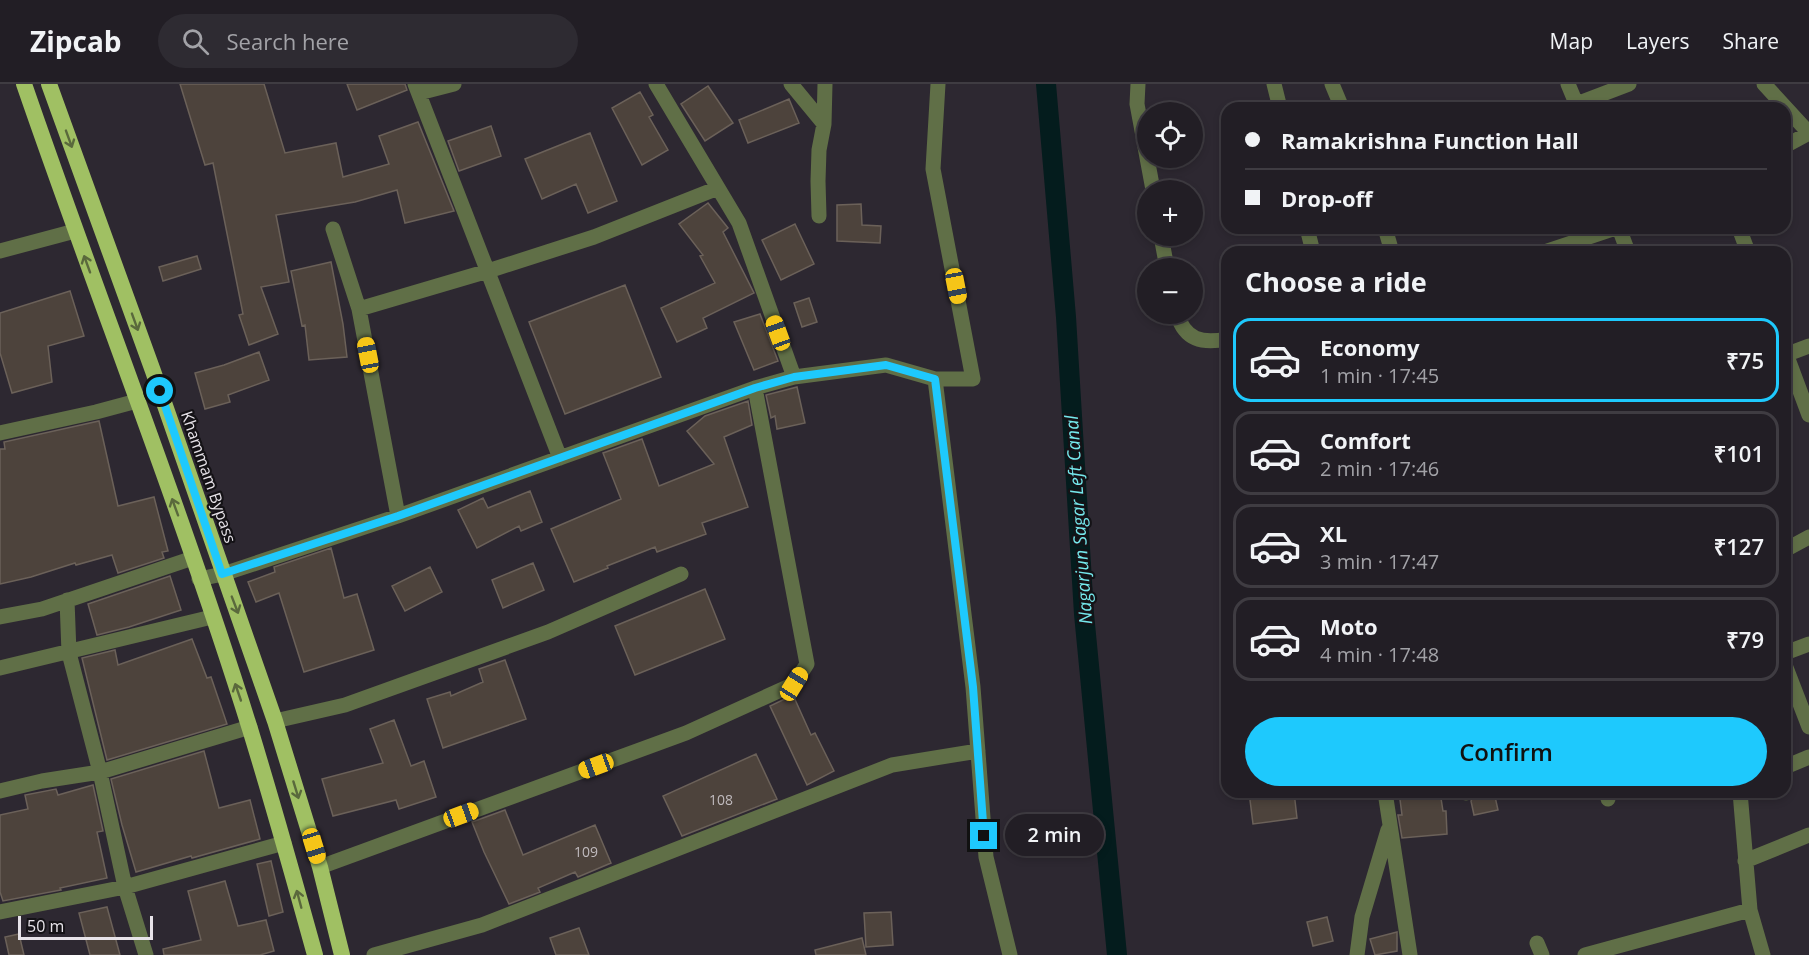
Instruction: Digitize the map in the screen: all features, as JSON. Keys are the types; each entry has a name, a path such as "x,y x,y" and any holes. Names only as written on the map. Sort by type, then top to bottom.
{"highway":[{"path":"24,84 193,558 250,727 315,955"},
{"name":"Khammam Bypass","path":"49,84 186,466 222,574 243,626 320,867 342,955"}],"street":[{"path":"454,84 417,89 560,458"},
{"path":"656,84 739,223 794,377"},
{"path":"791,84 824,124"},
{"path":"819,216 819,150 824,124 825,84"},
{"path":"200,579 222,574 398,516 755,388 794,377 886,365 935,379 973,379 933,169 938,84"},
{"path":"1138,84 1137,104 1151,180"},
{"path":"1274,84 1278,102"},
{"path":"1568,84 1572,102"},
{"path":"1585,102 1629,84"},
{"path":"1764,84 1781,102"},
{"path":"1335,85 1340,102"},
{"path":"1791,113 1809,133 1791,143"},
{"path":"359,309 594,237 718,188"},
{"path":"333,229 359,309 398,516"},
{"path":"0,251 75,231"},
{"path":"1562,246 1600,234"},
{"path":"1180,324 1188,334 1197,339 1221,340"},
{"path":"1791,352 1809,346"},
{"path":"1791,369 1809,415"},
{"path":"935,379 973,687 986,857 1010,955"},
{"path":"320,867 686,733 794,684 807,664 755,388"},
{"path":"0,433 136,401"},
{"path":"1791,547 1809,537"},
{"path":"0,617 42,609 193,558"},
{"path":"275,722 345,705 548,632 681,574"},
{"path":"67,600 69,653 100,772 125,887 146,955"},
{"path":"0,668 212,617"},
{"path":"1791,651 1809,644"},
{"path":"1791,680 1809,727"},
{"path":"0,791 42,781 100,772 250,727"},
{"path":"374,955 482,925 892,765 978,751"},
{"path":"1791,764 1809,757"},
{"path":"1386,798 1410,955"},
{"path":"1740,798 1750,910 1763,955"},
{"path":"1357,955 1362,917 1390,825"},
{"path":"1745,861 1809,835"},
{"path":"0,912 125,887 284,843"},
{"path":"1585,955 1750,910"}],"building":[{"path":"180,84 264,84 285,153 336,143 343,177 389,164 379,136 418,122 454,211 405,223 397,190 355,202 276,215 289,282 261,287 278,334 249,345 239,315 243,314 213,163 205,165"},
{"path":"347,84 405,84 407,90 357,110"},
{"path":"708,86 733,123 705,141 681,104"},
{"path":"640,92 653,115 649,117 668,150 642,165 612,108"},
{"path":"789,99 799,123 748,143 739,120"},
{"path":"491,126 501,156 459,171 448,141"},
{"path":"590,133 617,201 588,213 576,184 542,199 525,159"},
{"path":"708,203 728,228 723,232 754,293 703,318 707,328 677,342 661,308 715,283 700,256 703,255 679,224"},
{"path":"861,204 862,225 881,226 880,243 837,241 837,205"},
{"path":"795,224 814,264 781,280 762,240"},
{"path":"197,256 201,269 163,281 159,267"},
{"path":"331,262 347,357 309,360 305,325 302,326 291,271"},
{"path":"625,285 661,377 565,414 529,322"},
{"path":"70,291 84,336 48,346 52,382 12,393 0,353 0,313"},
{"path":"809,298 817,322 802,327 794,303"},
{"path":"760,314 778,361 754,370 734,322"},
{"path":"259,352 269,380 228,395 230,402 205,409 195,373"},
{"path":"797,387 805,423 777,429 775,416 771,418 766,395"},
{"path":"748,401 752,425 724,437 748,507 702,523 706,534 657,552 655,547 574,582 551,529 621,499 603,453 642,439 659,486 714,464 687,431 705,416"},
{"path":"99,421 118,506 154,497 168,551 162,552 164,558 118,573 112,555 0,584 0,449 5,449 4,442"},
{"path":"530,491 542,522 521,531 519,526 477,548 458,510 483,498 488,508"},
{"path":"331,548 344,598 357,594 374,650 304,672 279,593 256,602 248,582 275,572 274,567"},
{"path":"533,563 544,590 503,608 492,580"},
{"path":"430,567 442,592 405,611 392,586"},
{"path":"170,576 181,610 97,635 88,604"},
{"path":"705,589 725,639 635,675 615,626"},
{"path":"192,639 207,678 211,677 227,724 107,760 82,658 115,650 118,665"},
{"path":"505,660 526,719 443,748 427,699 450,692 451,696 483,682 479,669"},
{"path":"793,695 811,735 815,733 834,771 807,785 770,706"},
{"path":"394,720 411,766 424,761 436,797 399,809 396,800 333,816 322,779 383,763 370,729"},
{"path":"204,751 219,808 250,800 260,839 136,872 111,779"},
{"path":"756,754 777,799 682,836 663,796"},
{"path":"93,785 103,831 97,832 107,878 3,901 0,892 0,815 28,809 25,795 56,789 58,795"},
{"path":"1250,798 1295,798 1297,818 1253,824"},
{"path":"1400,798 1441,798 1443,811 1446,811 1447,834 1402,838 1398,815 1402,815"},
{"path":"1473,798 1495,798 1498,810 1474,815 1471,801"},
{"path":"505,810 523,855 595,825 611,863 578,877 575,872 538,888 540,892 509,904 472,822"},
{"path":"271,861 283,912 269,916 257,864"},
{"path":"225,881 238,926 266,920 274,951 260,955 164,955 163,949 201,940 188,891"},
{"path":"107,907 120,955 90,955 79,913"},
{"path":"891,912 893,945 866,947 864,913"},
{"path":"1327,917 1333,941 1313,946 1307,922"},
{"path":"579,928 589,955 556,955 550,938"},
{"path":"1397,932 1397,951 1375,955 1370,939"},
{"path":"19,934 24,955 9,955 5,937"},
{"path":"862,938 866,955 816,955 815,950"}],"waterway":[{"name":"Nagarjun Sagar Left Canal","path":"1046,84 1066,317 1084,614 1117,955"}],"route":[{"path":"160,391 222,574 398,516 755,388 794,377 886,365 935,379 973,687 984,836"}]}
